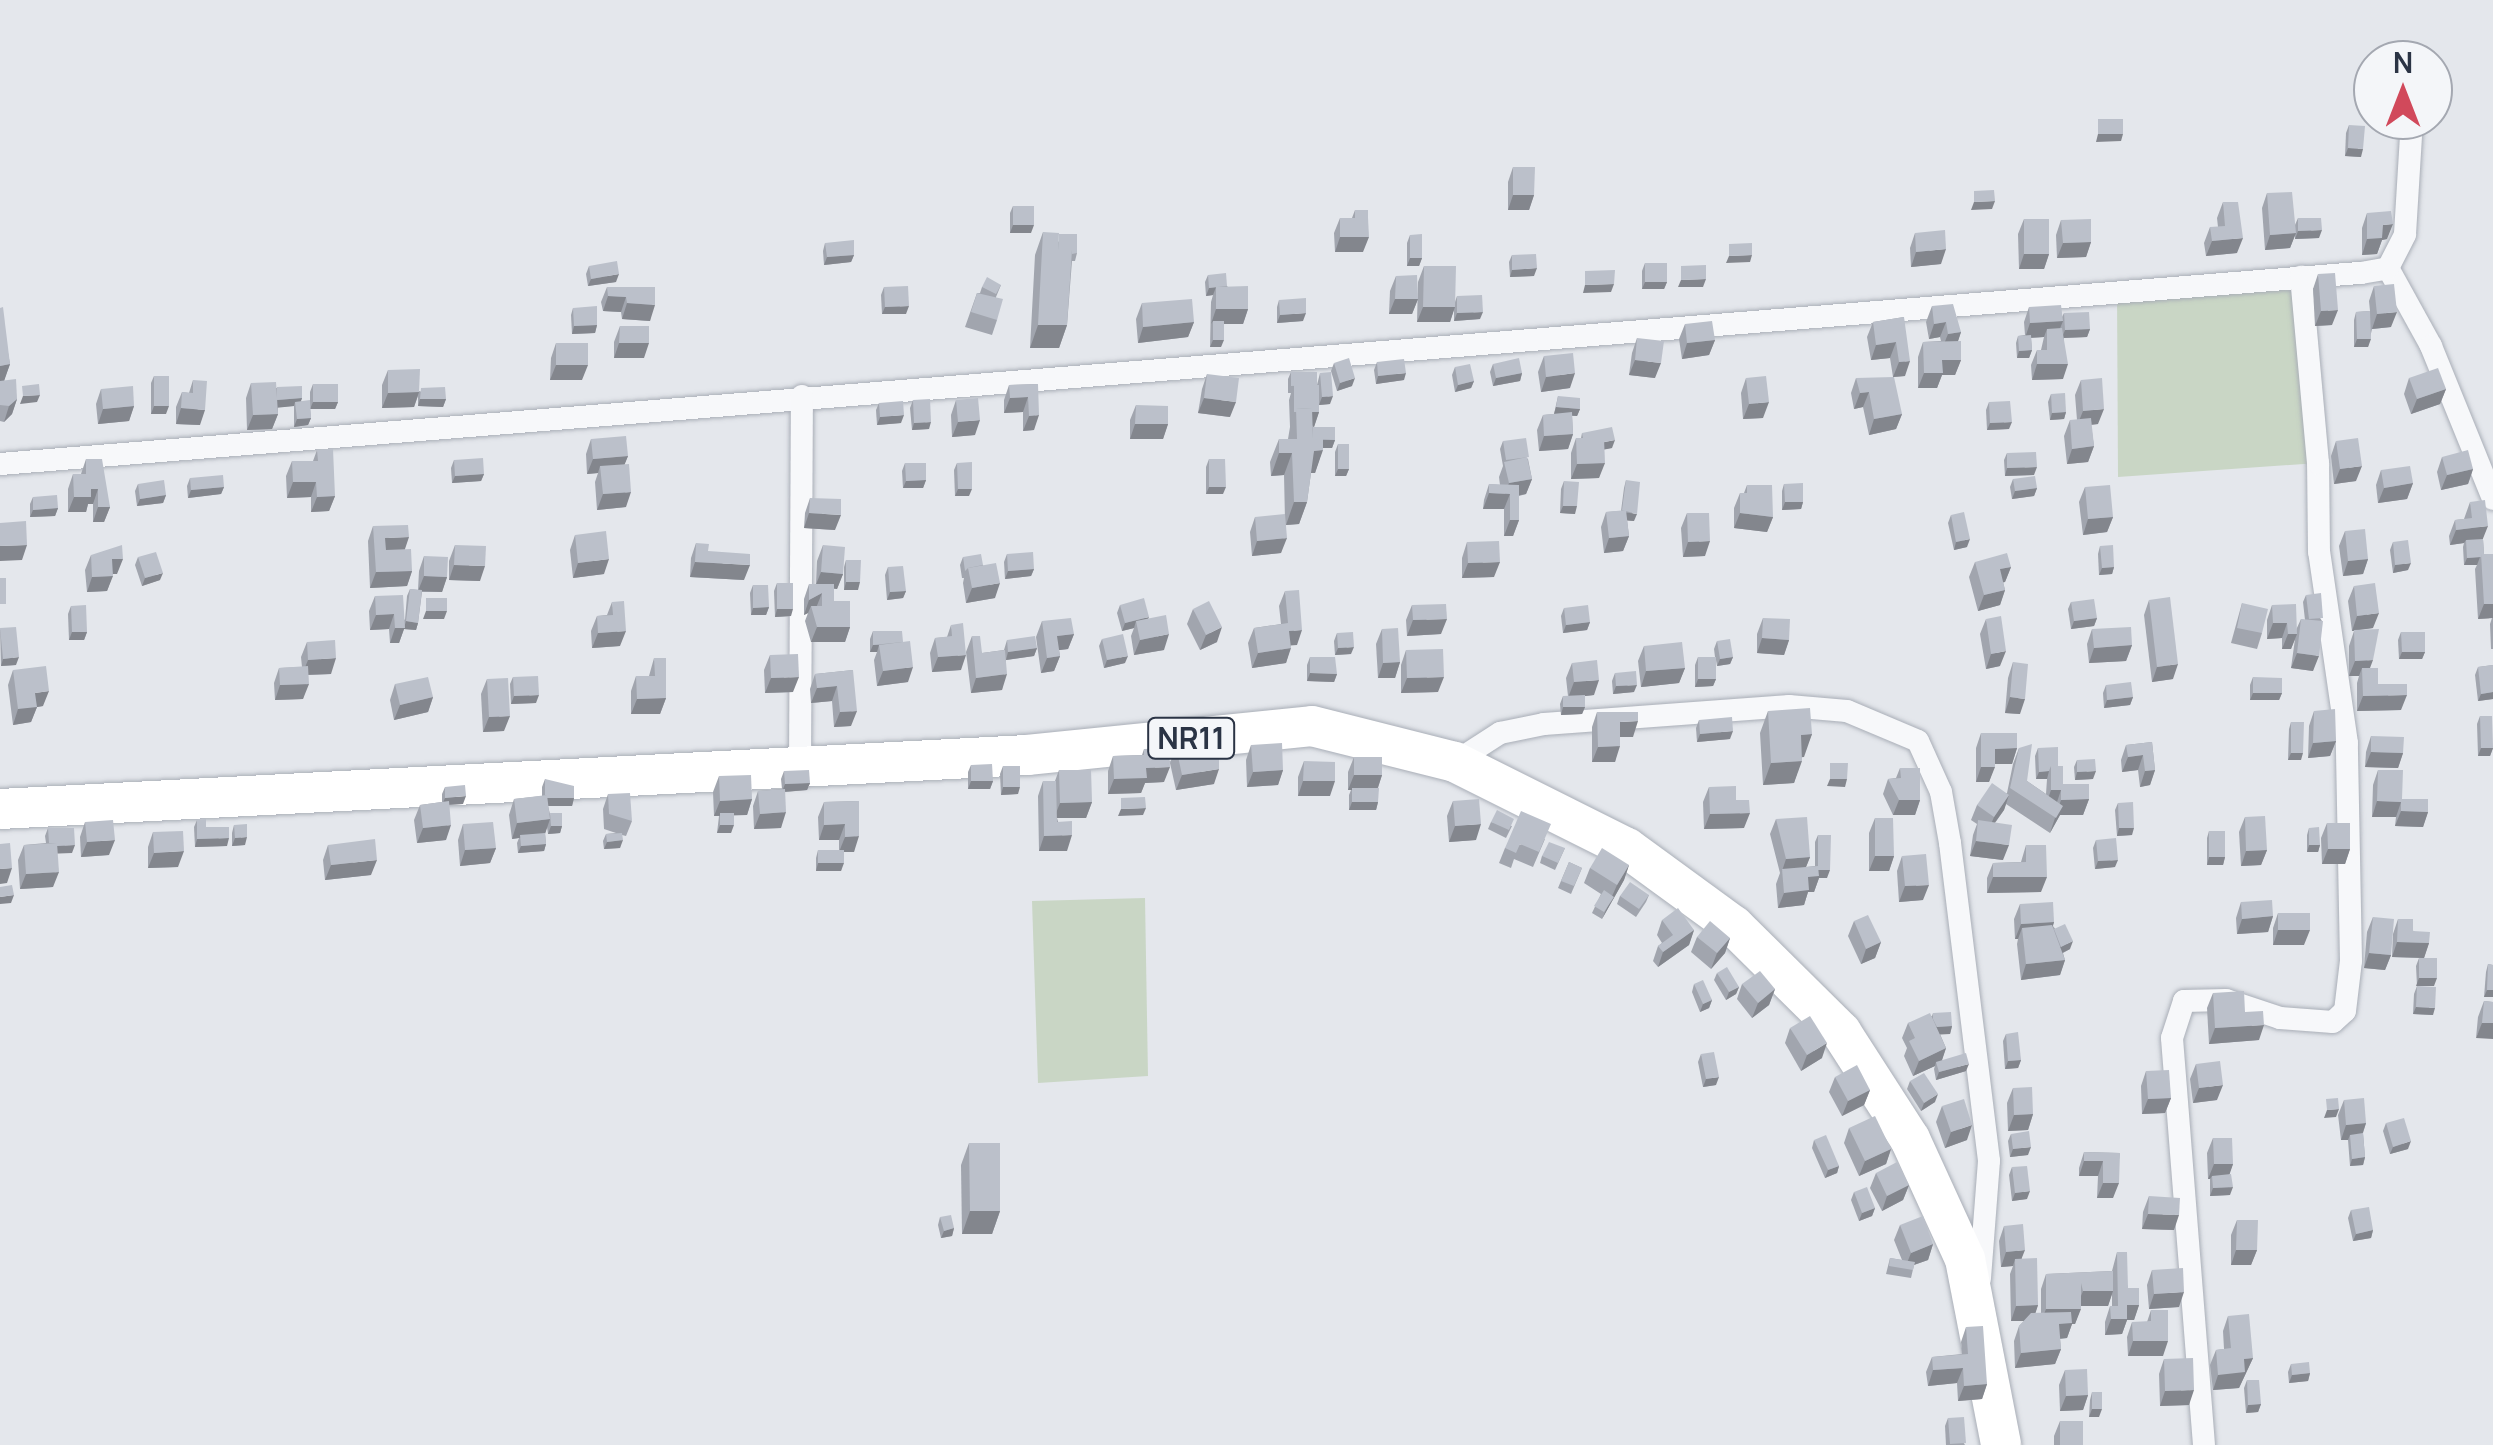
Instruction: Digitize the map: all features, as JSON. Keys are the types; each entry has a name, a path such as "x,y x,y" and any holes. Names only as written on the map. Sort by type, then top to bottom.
{"highway":[{"name":"NR11","path":"0,809 1027,755 1312,726 1455,762 1627,848 1734,926 1842,1032 1910,1139 1965,1258 2001,1445"}],"street":[{"path":"2388,268 2405,234 2411,140"},
{"path":"0,464 2388,268"},
{"path":"2388,268 2431,346 2493,499"},
{"path":"2204,1445 2172,1038 2184,1001 2226,1000 2280,1018 2333,1022 2345,1012 2351,961 2347,743 2318,552 2318,463 2301,278"},
{"path":"800,765 802,396"},
{"path":"1455,762 1500,734 1544,724 1790,706 1847,711 1918,741 1941,792 1950,843 1989,1161 1976,1316"}],"green space":[{"path":"2301,277 2318,463 2118,477 2117,292"},
{"path":"1145,898 1148,1076 1038,1083 1032,901"}],"building":[{"path":"2098,119 2123,119 2123,134 2098,134"},
{"path":"2349,125 2353,125 2353,140 2364,140 2363,149 2348,148"},
{"path":"1513,167 1535,167 1534,195 1513,195"},
{"path":"1994,190 1995,201 1974,202 1974,191"},
{"path":"2292,192 2296,233 2270,235 2267,193"},
{"path":"2223,202 2238,202 2243,238 2212,241 2210,227 2225,226"},
{"path":"1013,206 1034,206 1034,225 1013,225"},
{"path":"1355,210 1368,210 1368,218 1355,218"},
{"path":"2391,211 2393,224 2383,225 2382,238 2367,239 2367,213"},
{"path":"1340,218 1368,218 1369,237 1340,237"},
{"path":"2298,218 2321,218 2322,230 2298,231"},
{"path":"2024,219 2049,219 2049,254 2024,254"},
{"path":"2091,219 2091,242 2063,243 2061,220"},
{"path":"1945,230 1946,249 1916,252 1915,233"},
{"path":"1043,232 1059,233 1058,250 1072,250 1067,325 1038,325"},
{"path":"1059,234 1077,234 1077,253 1058,250"},
{"path":"1422,234 1422,258 1410,258 1410,235"},
{"path":"854,240 854,255 827,257 825,243"},
{"path":"1752,243 1752,255 1729,256 1729,244"},
{"path":"1536,254 1537,268 1512,270 1512,255"},
{"path":"617,261 619,274 591,279 589,266"},
{"path":"1645,263 1667,263 1667,282 1645,282"},
{"path":"1706,265 1706,279 1681,280 1681,266"},
{"path":"1424,266 1456,266 1455,307 1423,307"},
{"path":"1615,270 1614,284 1585,285 1585,271"},
{"path":"1226,273 1227,286 1209,288 1208,275"},
{"path":"2335,273 2338,310 2321,311 2318,274"},
{"path":"1417,275 1418,299 1395,299 1396,276"},
{"path":"987,277 1001,285 996,294 982,287"},
{"path":"2394,284 2397,312 2377,314 2374,286"},
{"path":"908,286 909,306 885,307 884,287"},
{"path":"1248,286 1248,309 1216,309 1216,287"},
{"path":"607,287 655,287 655,305 627,303 626,297 608,296"},
{"path":"977,293 1003,299 997,320 971,312"},
{"path":"1482,295 1483,312 1457,313 1457,296"},
{"path":"1306,298 1306,313 1280,315 1279,300"},
{"path":"1192,299 1194,322 1143,327 1142,303"},
{"path":"1953,304 1961,332 1948,334 1946,322 1934,324 1932,306"},
{"path":"2061,305 2063,321 2030,323 2029,307"},
{"path":"597,306 597,325 574,326 573,308"},
{"path":"3,307 10,364 0,366 0,308"},
{"path":"2370,311 2371,339 2357,339 2356,312"},
{"path":"2089,312 2090,329 2065,330 2064,313"},
{"path":"1904,317 1910,361 1899,362 1896,342 1876,345 1873,322"},
{"path":"1213,321 1224,321 1224,340 1213,340"},
{"path":"1712,321 1715,340 1687,343 1685,324"},
{"path":"620,326 649,326 649,343 619,343"},
{"path":"2062,328 2068,364 2037,364 2037,350 2047,350 2047,329"},
{"path":"2031,335 2032,350 2019,351 2018,336"},
{"path":"1637,338 1664,341 1661,363 1635,360"},
{"path":"1961,341 1961,360 1942,360 1943,373 1924,373 1923,342"},
{"path":"556,343 588,343 588,365 556,365"},
{"path":"1573,353 1575,373 1546,377 1544,356"},
{"path":"1349,358 1355,378 1340,383 1334,363"},
{"path":"1519,358 1522,373 1496,378 1493,364"},
{"path":"1404,359 1406,373 1378,376 1377,362"},
{"path":"1470,364 1474,381 1458,385 1455,367"},
{"path":"2438,368 2446,389 2417,399 2409,378"},
{"path":"420,369 419,392 388,393 388,370"},
{"path":"1291,372 1317,372 1317,385 1291,386"},
{"path":"1331,372 1333,396 1322,397 1320,373"},
{"path":"1207,374 1239,378 1236,402 1204,398"},
{"path":"154,376 169,376 169,406 154,406"},
{"path":"1766,376 1769,402 1749,404 1746,378"},
{"path":"1894,377 1902,414 1874,419 1869,392 1860,393 1856,378"},
{"path":"2102,378 2104,409 2083,411 2081,380"},
{"path":"16,379 17,399 9,406 0,405 0,381"},
{"path":"193,380 207,381 205,410 181,408 182,392 193,393"},
{"path":"276,382 278,414 253,415 251,383"},
{"path":"39,384 40,395 23,396 22,386"},
{"path":"313,384 338,384 338,402 313,402"},
{"path":"1038,384 1039,415 1029,416 1028,397 1010,398 1009,385"},
{"path":"1294,385 1319,385 1319,412 1312,412 1312,408 1294,412"},
{"path":"133,386 134,406 103,409 101,389"},
{"path":"302,386 302,398 277,400 277,387"},
{"path":"445,387 446,399 420,399 421,388"},
{"path":"2065,393 2066,412 2052,413 2051,394"},
{"path":"1558,396 1580,398 1580,409 1556,407"},
{"path":"978,398 980,420 958,422 956,400"},
{"path":"930,399 931,422 914,423 913,400"},
{"path":"310,400 311,418 297,419 295,402"},
{"path":"903,401 904,415 880,417 879,403"},
{"path":"2010,401 2012,422 1990,423 1989,402"},
{"path":"1136,405 1168,406 1168,424 1135,424"},
{"path":"1312,408 1313,439 1323,438 1323,450 1314,451 1307,502 1294,502 1292,453 1279,453 1279,439 1297,439 1296,409"},
{"path":"1572,412 1573,434 1544,436 1543,415"},
{"path":"2091,418 2094,446 2072,449 2070,420"},
{"path":"1313,427 1335,427 1335,440 1313,439"},
{"path":"1612,427 1615,440 1583,438 1582,433"},
{"path":"626,436 628,456 593,459 591,439"},
{"path":"1526,438 1529,457 1506,460 1503,441"},
{"path":"1576,438 1604,438 1605,463 1577,464"},
{"path":"2358,438 2362,466 2340,469 2336,441"},
{"path":"1338,444 1349,444 1349,469 1338,469"},
{"path":"333,449 335,496 317,497 316,482 293,482 292,461 318,461 317,450"},
{"path":"2468,450 2473,469 2447,475 2442,457"},
{"path":"2036,452 2037,467 2007,468 2007,453"},
{"path":"1527,457 1532,479 1509,483 1504,462"},
{"path":"483,458 484,474 455,476 454,460"},
{"path":"86,459 102,459 110,507 98,507 98,489 91,489 91,497 74,497 73,474 86,474"},
{"path":"1209,459 1225,459 1226,487 1209,487"},
{"path":"972,462 972,489 958,489 957,463"},
{"path":"905,463 926,463 926,480 906,481"},
{"path":"629,464 631,492 603,494 600,466"},
{"path":"2410,466 2413,483 2384,488 2381,470"},
{"path":"223,475 224,487 191,490 190,478"},
{"path":"2035,476 2037,488 2015,491 2013,479"},
{"path":"164,480 166,495 140,499 138,484"},
{"path":"1626,480 1640,482 1637,514 1622,510"},
{"path":"1564,481 1579,482 1577,506 1563,506"},
{"path":"1803,483 1803,502 1785,502 1784,484"},
{"path":"1489,484 1519,485 1519,520 1510,520 1510,494 1489,493"},
{"path":"1747,485 1772,485 1773,517 1740,513 1740,493 1747,493"},
{"path":"2110,485 2113,517 2088,519 2085,487"},
{"path":"57,495 58,508 33,510 33,497"},
{"path":"810,498 841,499 841,515 809,513"},
{"path":"2485,500 2488,526 2456,530 2455,520 2472,518 2470,502"},
{"path":"1626,510 1629,536 1609,538 1606,512"},
{"path":"1964,512 1970,539 1956,542 1951,515"},
{"path":"1687,513 1709,513 1710,541 1688,542"},
{"path":"1285,514 1287,538 1257,541 1255,517"},
{"path":"26,521 27,545 0,546 0,523"},
{"path":"408,525 409,537 385,538 386,550 411,549 412,571 376,572 373,526"},
{"path":"2365,529 2368,559 2348,561 2345,531"},
{"path":"606,531 609,559 578,563 575,535"},
{"path":"2483,539 2484,554 2467,558 2466,540"},
{"path":"2408,540 2411,563 2395,565 2393,542"},
{"path":"1499,541 1500,562 1468,563 1467,542"},
{"path":"696,543 709,544 708,551 750,554 750,565 695,562"},
{"path":"122,545 123,559 112,559 113,576 92,577 91,555"},
{"path":"455,545 486,546 485,566 454,565"},
{"path":"823,545 845,547 843,574 821,572"},
{"path":"2113,545 2114,567 2102,568 2100,546"},
{"path":"156,552 163,573 145,578 138,557"},
{"path":"1033,552 1034,569 1008,571 1007,554"},
{"path":"2007,553 2011,567 2000,569 2005,590 1984,595 1975,562"},
{"path":"981,554 983,565 965,571 963,557"},
{"path":"2481,554 2493,554 2493,604 2484,604"},
{"path":"424,556 448,557 447,577 424,576"},
{"path":"846,560 861,560 860,582 846,582"},
{"path":"996,563 1000,583 972,588 968,568"},
{"path":"903,566 906,591 890,592 888,567"},
{"path":"0,578 6,578 6,604 0,604"},
{"path":"777,583 793,583 793,609 777,609"},
{"path":"2375,583 2379,613 2357,616 2354,586"},
{"path":"809,584 834,584 834,601 850,601 850,627 817,627 811,606 822,606 822,593 809,600"},
{"path":"753,585 768,585 769,607 753,608"},
{"path":"410,589 422,590 418,623 406,621"},
{"path":"1299,590 1302,630 1289,631 1291,648 1258,653 1254,628 1288,623 1285,591"},
{"path":"2321,593 2323,618 2309,619 2306,595"},
{"path":"403,595 405,628 395,628 394,614 376,615 375,596"},
{"path":"2170,597 2178,664 2157,667 2149,600"},
{"path":"426,598 447,598 447,611 426,611"},
{"path":"1144,598 1149,617 1125,623 1120,605"},
{"path":"2094,599 2097,618 2074,621 2071,602"},
{"path":"624,601 626,631 598,633 597,616 613,615 612,602"},
{"path":"1209,601 1222,627 1206,635 1193,609"},
{"path":"2242,603 2268,609 2262,633 2237,628"},
{"path":"1446,604 1447,619 1413,620 1412,605"},
{"path":"2296,604 2297,634 2288,634 2287,623 2273,623 2272,605"},
{"path":"86,605 87,632 72,632 71,606"},
{"path":"1588,605 1590,622 1566,625 1564,608"},
{"path":"1166,615 1169,634 1140,640 1136,621"},
{"path":"2001,616 2006,651 1991,654 1986,619"},
{"path":"1071,618 1074,634 1057,636 1060,656 1047,658 1042,621"},
{"path":"1763,618 1790,619 1789,640 1762,638"},
{"path":"2301,619 2323,621 2319,656 2297,653"},
{"path":"963,623 966,655 938,657 935,638 952,636 951,625"},
{"path":"16,627 19,657 3,659 0,628"},
{"path":"2131,627 2132,645 2094,648 2092,629"},
{"path":"1398,628 1400,662 1383,663 1382,629"},
{"path":"2379,629 2373,660 2355,661 2354,630"},
{"path":"873,631 902,631 903,642 873,645"},
{"path":"1353,632 1354,647 1338,648 1337,633"},
{"path":"2401,632 2425,632 2425,652 2402,652"},
{"path":"1123,634 1128,656 1107,660 1102,639"},
{"path":"972,636 980,636 982,653 1005,650 1007,674 976,678"},
{"path":"1035,636 1037,648 1008,652 1007,640"},
{"path":"1730,639 1733,657 1720,659 1717,641"},
{"path":"335,640 336,658 308,660 307,642"},
{"path":"910,641 913,667 883,671 879,645"},
{"path":"1682,642 1685,668 1646,671 1644,646"},
{"path":"1443,649 1444,677 1407,678 1406,650"},
{"path":"798,654 799,677 771,678 770,655"},
{"path":"1310,657 1335,657 1337,674 1310,673"},
{"path":"1698,657 1716,657 1716,679 1698,679"},
{"path":"654,658 666,658 666,698 637,699 636,676 655,676"},
{"path":"1597,660 1599,680 1574,682 1572,663"},
{"path":"2013,662 2028,664 2025,699 2010,697"},
{"path":"2493,665 2493,692 2481,694 2478,667"},
{"path":"46,666 49,691 35,693 37,707 18,709 13,670"},
{"path":"308,666 309,684 280,685 279,668"},
{"path":"2362,668 2378,668 2378,684 2407,684 2407,695 2363,696"},
{"path":"853,670 857,711 840,712 837,686 817,688 815,674"},
{"path":"1636,671 1637,685 1616,686 1615,673"},
{"path":"538,676 539,695 514,696 513,677"},
{"path":"428,677 433,697 400,705 395,684"},
{"path":"2253,677 2282,678 2282,693 2253,693"},
{"path":"508,678 510,716 489,717 487,679"},
{"path":"2131,682 2133,697 2107,700 2106,685"},
{"path":"1585,695 1585,707 1563,707 1563,696"},
{"path":"1810,708 1812,734 1801,735 1802,761 1771,763 1768,711"},
{"path":"2335,709 2336,741 2313,743 2314,711"},
{"path":"1597,712 1638,712 1638,721 1620,722 1620,746 1598,747"},
{"path":"2480,716 2492,716 2493,748 2481,748"},
{"path":"1732,717 1733,731 1700,734 1699,720"},
{"path":"2291,722 2304,722 2303,753 2291,753"},
{"path":"1981,733 2017,733 2017,748 1995,749 1995,767 1981,767"},
{"path":"2371,736 2404,737 2403,753 2371,752"},
{"path":"2152,742 2155,770 2145,771 2143,755 2128,757 2126,745"},
{"path":"1282,743 1283,770 1253,772 1251,745"},
{"path":"2032,744 2027,781 2063,806 2056,818 2010,788 2019,748"},
{"path":"1176,747 1219,747 1219,769 1182,775"},
{"path":"2058,747 2058,766 2039,772 2038,748"},
{"path":"1169,748 1170,767 1146,768 1147,778 1114,779 1113,756 1144,755 1144,749"},
{"path":"1354,757 1382,757 1382,775 1354,775"},
{"path":"2095,759 2096,771 2077,772 2077,760"},
{"path":"1304,761 1335,762 1335,781 1303,781"},
{"path":"1830,763 1848,763 1847,779 1830,779"},
{"path":"992,764 993,781 971,781 971,765"},
{"path":"1003,766 1020,766 1020,787 1003,787"},
{"path":"2051,766 2063,766 2063,784 2089,784 2089,799 2061,800 2061,790 2051,790"},
{"path":"1900,768 1920,768 1920,800 1899,800 1888,779 1901,778"},
{"path":"809,770 810,783 785,784 784,771"},
{"path":"1059,770 1091,770 1092,802 1060,803"},
{"path":"2378,770 2403,770 2402,799 2428,799 2428,812 2401,811 2401,802 2377,801"},
{"path":"751,775 752,799 720,801 719,776"},
{"path":"545,779 574,786 574,798 547,798"},
{"path":"1043,781 1056,781 1057,822 1072,821 1072,835 1044,836"},
{"path":"1992,783 2009,795 1994,817 1977,805"},
{"path":"465,785 466,796 445,798 445,787"},
{"path":"1736,786 1736,800 1749,800 1750,813 1710,814 1709,787"},
{"path":"1352,788 1379,788 1378,802 1352,802"},
{"path":"785,789 786,812 760,814 758,791"},
{"path":"630,793 632,821 609,814 608,794"},
{"path":"547,795 550,819 517,823 514,799"},
{"path":"1145,797 1146,808 1121,809 1121,798"},
{"path":"1479,799 1481,824 1455,826 1453,801"},
{"path":"449,801 451,825 423,828 420,805"},
{"path":"859,801 859,836 845,837 845,824 824,825 824,802"},
{"path":"2133,802 2134,828 2119,828 2118,803"},
{"path":"1497,810 1514,819 1509,830 1491,822"},
{"path":"1521,811 1551,824 1539,852 1520,844 1516,853 1505,848"},
{"path":"550,813 562,813 562,826 551,826"},
{"path":"720,813 734,813 734,825 720,825"},
{"path":"2265,816 2267,850 2246,851 2245,817"},
{"path":"1807,817 1810,857 1786,859 1776,819"},
{"path":"1875,818 1893,818 1894,856 1875,856"},
{"path":"206,819 206,827 229,827 229,838 197,839 197,820"},
{"path":"113,820 115,840 87,842 85,822"},
{"path":"1978,820 2012,825 2009,845 1976,841"},
{"path":"493,822 496,848 465,850 463,824"},
{"path":"2327,823 2350,823 2350,849 2328,849"},
{"path":"247,824 247,837 235,838 234,825"},
{"path":"2319,827 2320,845 2309,845 2309,828"},
{"path":"48,828 74,828 75,845 49,843"},
{"path":"183,831 184,851 154,853 153,832"},
{"path":"2209,831 2225,831 2225,857 2209,857"},
{"path":"545,833 546,844 521,846 520,835"},
{"path":"622,833 623,840 607,842 606,834"},
{"path":"1818,835 1831,835 1830,870 1818,870"},
{"path":"2116,838 2118,860 2098,861 2096,840"},
{"path":"375,839 377,860 331,865 328,845"},
{"path":"1549,842 1565,848 1558,863 1542,856"},
{"path":"10,843 12,868 0,869 0,844"},
{"path":"57,843 59,872 26,874 24,845"},
{"path":"2026,845 2046,845 2047,877 1993,877 1993,863 2026,862"},
{"path":"1602,848 1629,865 1617,885 1590,868"},
{"path":"818,850 844,850 844,863 818,863"},
{"path":"1926,854 1929,885 1905,886 1902,856"},
{"path":"1569,862 1582,868 1574,886 1561,881"},
{"path":"1818,866 1819,876 1808,877 1809,890 1784,893 1782,869"},
{"path":"1630,882 1649,895 1639,909 1620,896"},
{"path":"12,885 14,895 0,897 0,887"},
{"path":"1604,890 1614,897 1604,912 1594,906"},
{"path":"2272,900 2273,916 2242,919 2241,902"},
{"path":"2053,902 2054,922 2021,924 2020,904"},
{"path":"1678,908 1694,930 1663,952 1658,946 1673,935 1662,920"},
{"path":"2278,913 2310,913 2310,930 2278,930"},
{"path":"1868,915 1881,942 1866,949 1854,921"},
{"path":"2373,917 2394,919 2391,955 2369,953"},
{"path":"2398,919 2413,919 2413,931 2430,932 2429,943 2397,942"},
{"path":"1710,921 1730,938 1717,953 1697,937"},
{"path":"2065,924 2073,941 2061,947 2054,929"},
{"path":"2052,925 2065,960 2026,964 2022,928"},
{"path":"2419,958 2437,958 2437,978 2419,978"},
{"path":"2488,964 2493,965 2493,990 2487,990"},
{"path":"1727,967 1739,987 1729,992 1717,973"},
{"path":"1760,971 1775,989 1758,1003 1742,984"},
{"path":"1703,980 1712,1000 1703,1004 1694,984"},
{"path":"2417,986 2436,987 2435,1008 2416,1007"},
{"path":"2244,991 2245,1012 2263,1011 2264,1025 2215,1028 2213,993"},
{"path":"2484,1001 2493,1002 2493,1023 2482,1023"},
{"path":"1951,1012 1952,1026 1937,1027 1933,1013"},
{"path":"1930,1013 1946,1048 1919,1061 1909,1041 1915,1038 1908,1023"},
{"path":"1810,1016 1827,1043 1807,1055 1790,1028"},
{"path":"2018,1032 2021,1060 2008,1061 2006,1034"},
{"path":"1714,1052 1719,1077 1706,1079 1701,1054"},
{"path":"1966,1053 1969,1064 1939,1072 1936,1062"},
{"path":"2220,1061 2223,1085 2199,1088 2196,1064"},
{"path":"1857,1065 1870,1090 1848,1101 1835,1077"},
{"path":"2169,1070 2171,1098 2148,1099 2146,1071"},
{"path":"1924,1073 1938,1094 1924,1103 1910,1081"},
{"path":"2032,1087 2033,1114 2014,1115 2013,1088"},
{"path":"2338,1098 2339,1109 2327,1110 2326,1099"},
{"path":"2364,1098 2366,1123 2346,1125 2344,1100"},
{"path":"1964,1099 1972,1125 1951,1132 1942,1106"},
{"path":"1875,1116 1891,1149 1865,1161 1849,1128"},
{"path":"2404,1118 2411,1141 2393,1147 2386,1123"},
{"path":"2029,1131 2031,1147 2013,1149 2011,1134"},
{"path":"2363,1133 2365,1157 2352,1159 2350,1135"},
{"path":"1826,1135 1839,1166 1828,1170 1814,1140"},
{"path":"2213,1138 2232,1138 2233,1164 2214,1164"},
{"path":"969,1143 1000,1143 1000,1211 970,1211"},
{"path":"2084,1152 2120,1153 2119,1183 2103,1183 2103,1161 2084,1161"},
{"path":"1897,1162 1909,1185 1887,1196 1876,1173"},
{"path":"2027,1166 2030,1191 2015,1193 2012,1167"},
{"path":"2231,1174 2233,1187 2213,1188 2212,1176"},
{"path":"1867,1187 1875,1208 1862,1213 1854,1192"},
{"path":"2149,1196 2180,1198 2179,1215 2148,1214"},
{"path":"2369,1207 2373,1230 2356,1234 2351,1210"},
{"path":"951,1215 954,1228 944,1231 940,1217"},
{"path":"1923,1216 1933,1244 1911,1253 1900,1225"},
{"path":"2237,1220 2258,1220 2257,1250 2236,1250"},
{"path":"2023,1224 2025,1250 2006,1252 2004,1226"},
{"path":"2117,1252 2127,1252 2128,1288 2139,1288 2139,1305 2127,1305 2127,1319 2111,1319 2110,1306 2118,1306"},
{"path":"1890,1258 1915,1262 1913,1270 1889,1266"},
{"path":"2037,1258 2038,1305 2016,1306 2015,1259"},
{"path":"2183,1268 2184,1292 2154,1294 2152,1270"},
{"path":"2113,1271 2113,1291 2083,1291 2081,1283 2081,1309 2046,1309 2046,1274"},
{"path":"2151,1310 2168,1310 2168,1341 2133,1341 2132,1322 2151,1321"},
{"path":"2071,1312 2072,1323 2059,1324 2061,1349 2021,1353 2019,1326 2031,1313"},
{"path":"2249,1314 2253,1358 2244,1359 2245,1372 2218,1375 2216,1350 2231,1348 2228,1316"},
{"path":"1983,1326 1987,1384 1964,1386 1963,1368 1933,1370 1932,1357 1968,1354 1966,1327"},
{"path":"2193,1358 2194,1390 2165,1391 2164,1359"},
{"path":"2309,1362 2310,1373 2292,1375 2291,1364"},
{"path":"2087,1369 2088,1395 2066,1396 2065,1370"},
{"path":"2247,1380 2259,1380 2261,1404 2248,1405"},
{"path":"2092,1392 2102,1392 2102,1409 2092,1409"},
{"path":"1964,1417 1966,1443 1950,1444 1948,1418"},
{"path":"2060,1421 2083,1421 2083,1445 2060,1445"}]}
